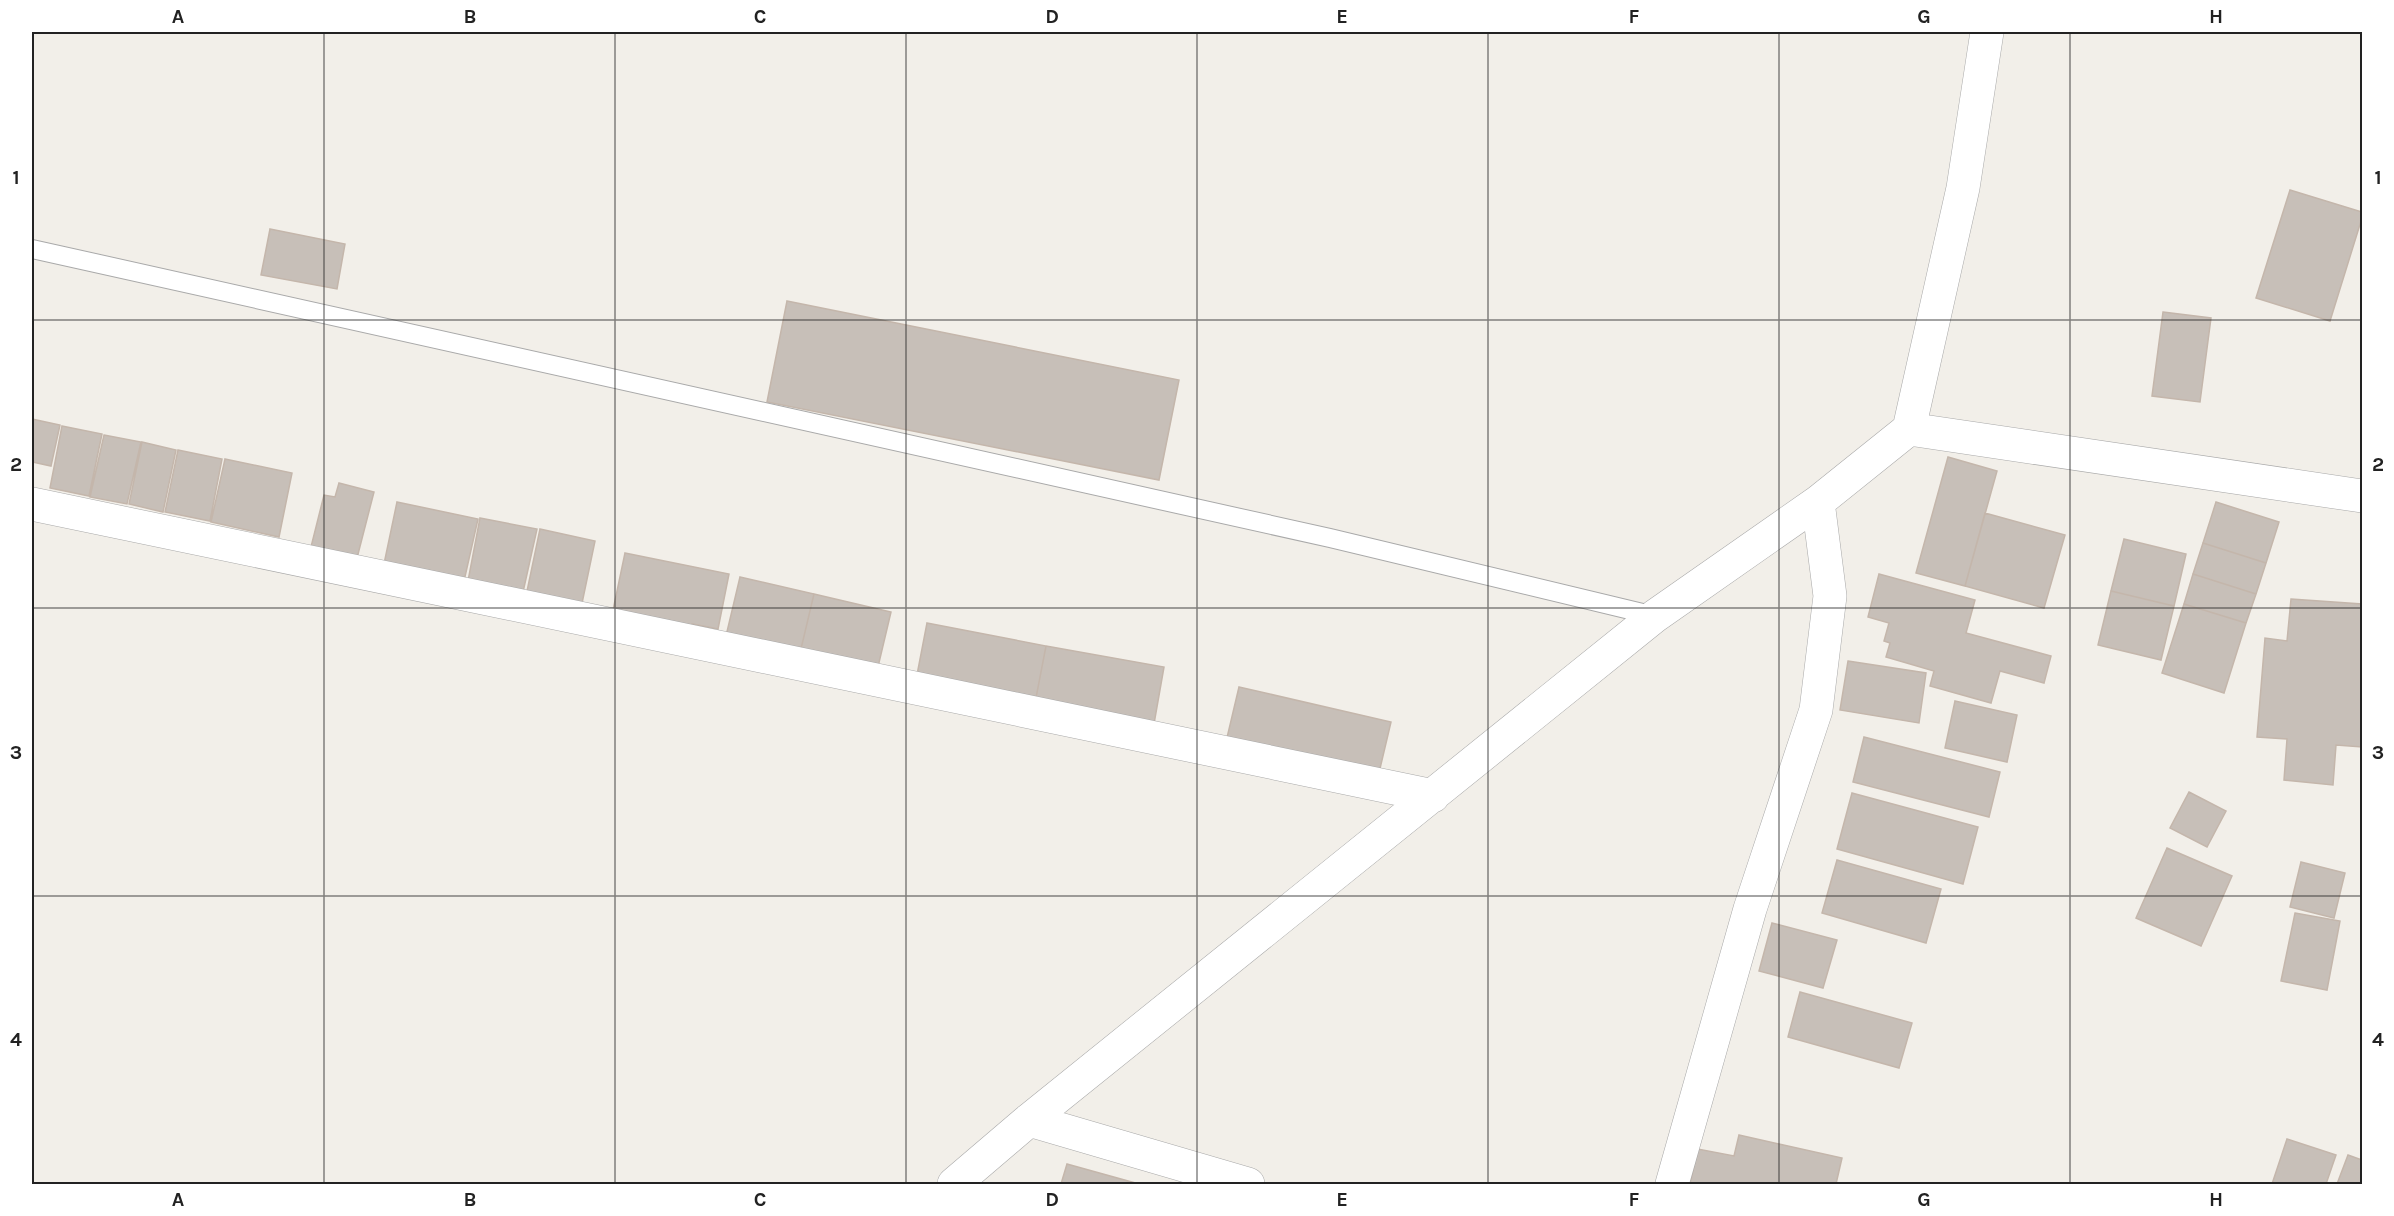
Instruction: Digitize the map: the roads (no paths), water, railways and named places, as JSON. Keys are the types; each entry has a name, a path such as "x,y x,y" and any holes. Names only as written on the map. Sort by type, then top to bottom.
{"street":[{"path":"954,1185 1029,1120 1656,616 1818,502 1909,429 1963,188 1987,32"},
{"path":"1909,429 2362,496"},
{"path":"1672,1185 1750,909 1816,710 1830,596 1818,502"},
{"path":"32,504 1433,796"},
{"path":"1029,1120 1248,1185"}],"lane":[{"path":"32,249 1330,538 1656,616"}]}
